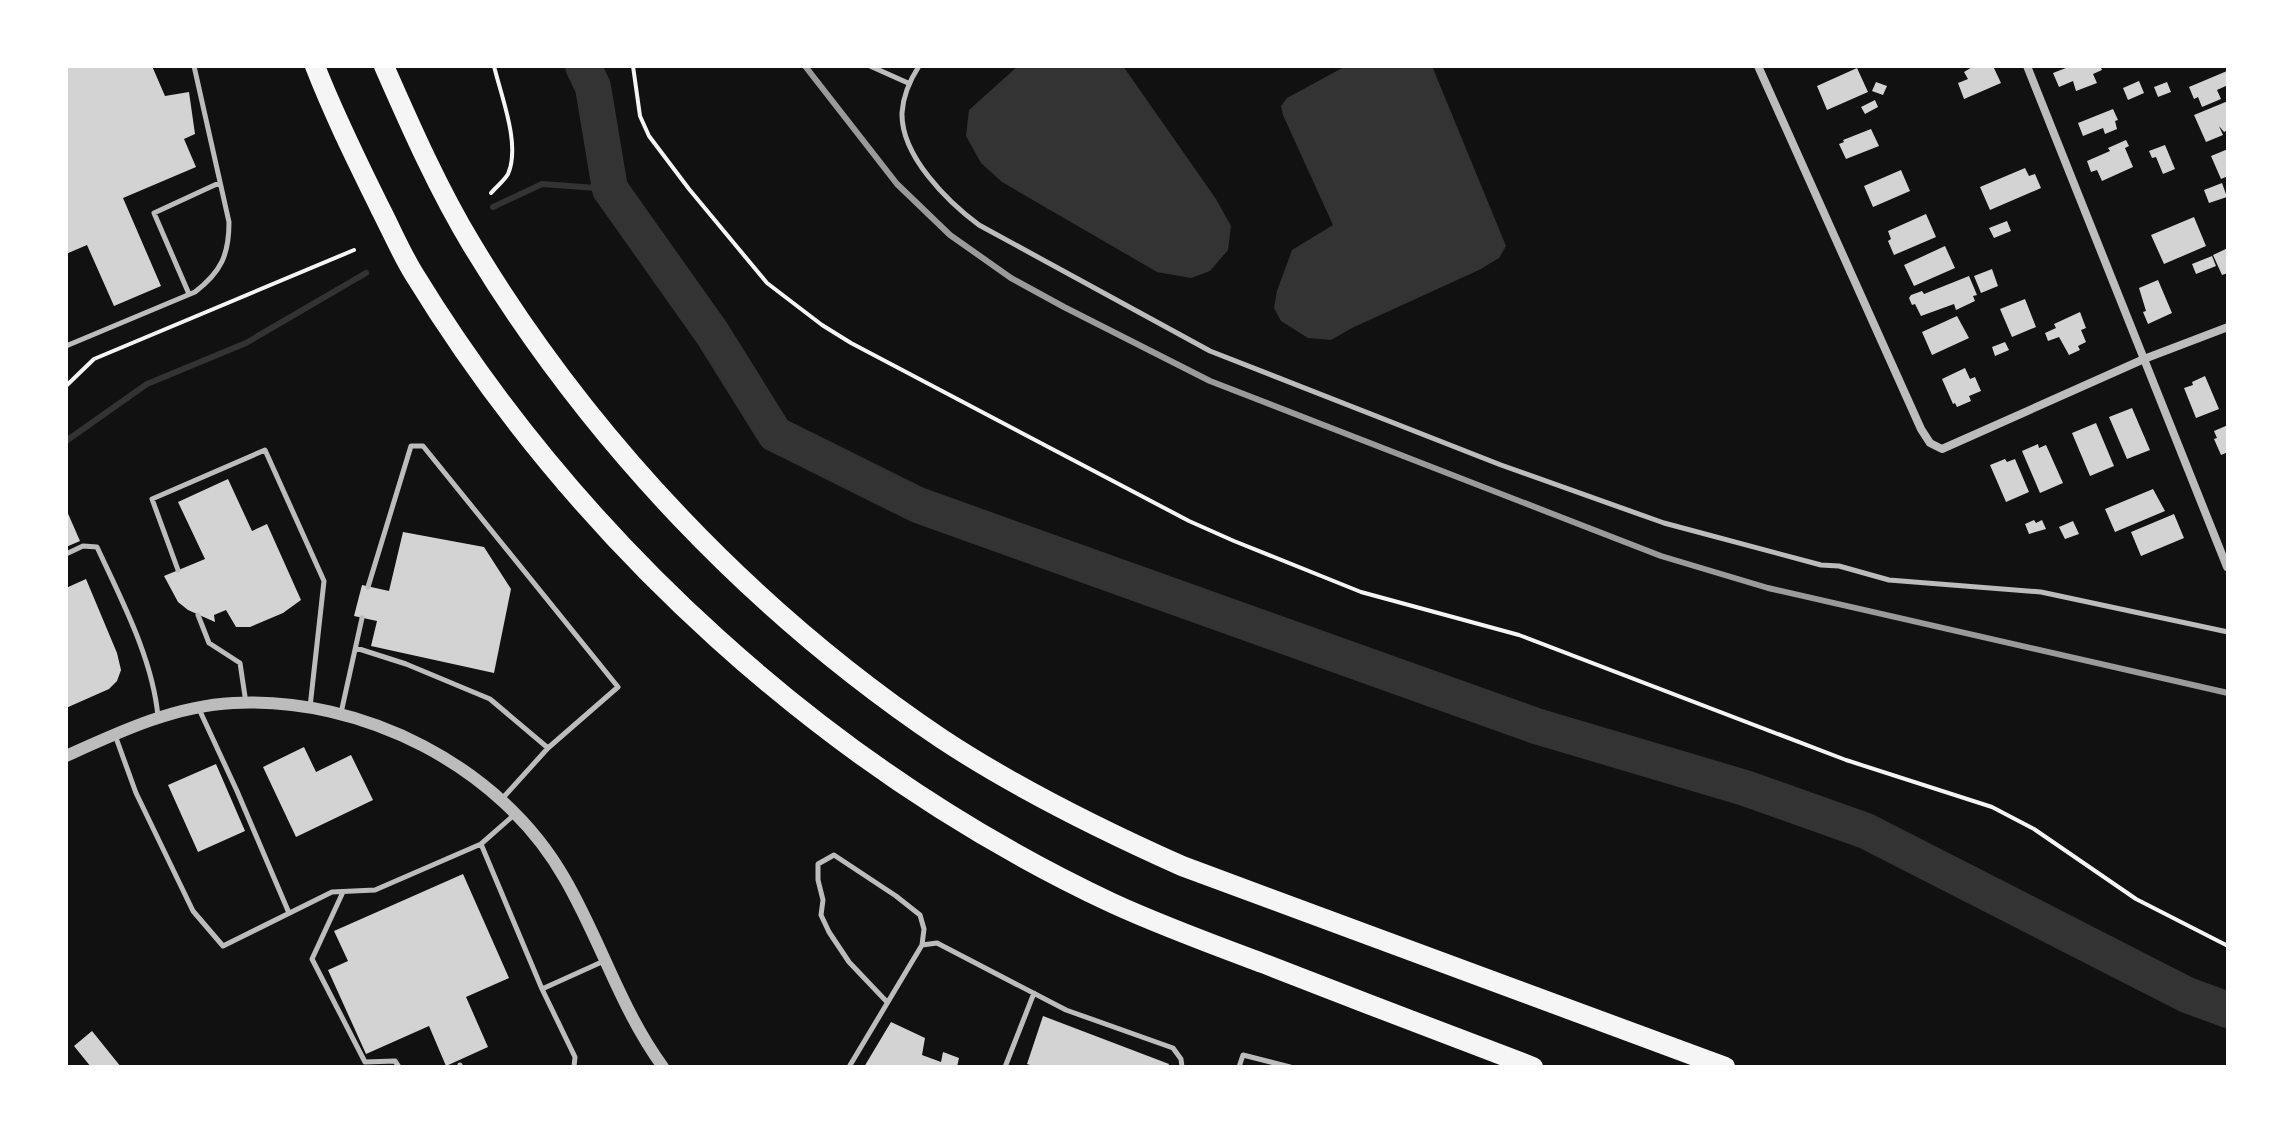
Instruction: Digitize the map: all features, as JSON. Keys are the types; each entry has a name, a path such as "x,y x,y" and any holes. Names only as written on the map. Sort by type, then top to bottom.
{"highway":[{"path":"315,66 335,115 412,271 482,376 537,449 603,525 672,598 762,678 811,718 913,789 996,841 1075,884 1157,923 1533,1067"},
{"path":"384,66 470,243 536,344 591,415 715,553 800,633 892,704 1027,791 1099,829 1182,866 1725,1067"},
{"path":"398,66 412,129"}],"street":[{"path":"1758,66 1930,443 1942,449 2144,359 2228,327"},
{"path":"2027,66 2227,567"},
{"path":"66,756 158,718 232,702 282,704 341,713 386,727 433,751 478,780 515,814 565,878 635,1025 663,1067"}],"lane":[{"path":"66,346 189,294 211,279 221,262 229,243 229,222 194,66"},
{"path":"870,66 908,83"},
{"path":"919,66 908,83 902,115 908,139 923,171 958,210 979,225 1210,351 1501,465 1678,527 1889,580 2041,592 2228,632"},
{"path":"189,294 154,213 219,183"},
{"path":"368,587 411,446 423,446 618,687 548,748 500,800"},
{"path":"178,570 152,499 265,450 324,581 309,708"},
{"path":"66,554 83,546 97,547 149,670 158,718"},
{"path":"198,615 209,643 240,663 246,703"},
{"path":"341,713 362,618"},
{"path":"356,648 406,664 490,699 548,748"},
{"path":"198,708 289,913"},
{"path":"114,734 136,793 193,911 223,946 332,892 375,890 481,844 515,814"},
{"path":"481,844 542,989 575,1057 574,1067"},
{"path":"849,1067 922,945 924,929 920,915 834,855 818,864 823,900 821,915 849,962 887,1002"},
{"path":"343,892 312,959 365,1062 395,1061 399,1067"},
{"path":"922,945 937,943 1066,1010 1173,1048 1181,1059 1182,1067"},
{"path":"542,989 604,961"},
{"path":"1005,1067 1034,993"},
{"path":"1239,1067 1243,1055 1290,1067"}],"path":[{"path":"491,193 507,177 512,159 510,130 494,66"},
{"path":"633,66 640,116 649,136 689,189 767,283 851,343 1189,521 1234,541 1361,592 1519,635 1846,760 1992,807 2034,829 2136,899 2228,946"},
{"path":"66,386 94,359 354,250"}],"shaded area":[{"path":"1018,66 1123,66 1216,199 1231,226 1228,250 1210,271 1191,278 1157,272 1002,182 981,163 966,136 969,110"},
{"path":"1346,66 1432,66 1506,246 1499,258 1479,270 1331,340 1308,338 1281,321 1274,308 1277,291 1292,250 1333,225 1281,106 1287,98"}],"building":[{"path":"66,66 152,66 165,96 189,92 195,134 184,139 196,167 123,198 161,286 114,306 87,245 66,254"},
{"path":"1974,66 1993,66 2001,83 1964,99 1958,83 1968,79 1964,72"},
{"path":"2071,66 2100,66 2102,70 2093,74 2097,83 2076,91 2073,81 2059,87 2053,73"},
{"path":"1857,68 1868,92 1827,110 1817,86"},
{"path":"2227,71 2228,85 2217,90 2221,99 2202,107 2189,87"},
{"path":"2139,81 2144,93 2128,100 2123,88"},
{"path":"1876,82 1887,86 1883,95 1872,91"},
{"path":"2167,82 2171,92 2158,97 2154,87"},
{"path":"1875,100 1878,107 1865,114 1861,107"},
{"path":"2228,101 2228,130 2224,132 2219,126 2223,135 2206,142 2194,115"},
{"path":"2113,109 2118,120 2115,121 2117,129 2105,134 2103,128 2083,136 2078,123"},
{"path":"1871,129 1879,146 1846,159 1839,144"},
{"path":"2126,140 2129,146 2125,148 2133,167 2102,181 2097,170 2091,172 2087,161"},
{"path":"2165,145 2175,169 2163,174 2156,157 2152,158 2149,151"},
{"path":"2228,149 2228,176 2221,179 2211,156"},
{"path":"2025,168 2029,176 2035,174 2041,188 1990,210 1980,187"},
{"path":"1901,170 1910,191 1873,207 1864,186"},
{"path":"2222,183 2227,197 2209,203 2204,190"},
{"path":"1926,214 1936,237 1894,255 1888,241 1891,239 1888,231"},
{"path":"2194,217 2206,246 2164,264 2151,235"},
{"path":"2007,221 2011,231 1994,238 1989,228"},
{"path":"1945,246 1955,268 1914,286 1904,265"},
{"path":"2228,248 2228,273 2222,275 2213,255"},
{"path":"2212,256 2216,266 2196,274 2192,264"},
{"path":"1992,269 1998,286 1981,293 1974,276"},
{"path":"1969,276 1977,295 1973,296 1975,301 1956,310 1954,304 1921,316 1915,304 1912,305 1911,295 1922,291 1924,294"},
{"path":"2158,280 2172,313 2148,324 2139,288"},
{"path":"2025,299 2036,327 2012,337 2000,309"},
{"path":"2080,312 2086,328 2081,330 2086,342 2078,346 2080,350 2069,355 2059,337 2048,341 2045,333 2056,328 2054,324"},
{"path":"1957,316 1969,338 1932,355 1922,332"},
{"path":"2005,342 2009,350 1995,356 1992,347"},
{"path":"1965,368 1970,379 1975,377 1981,391 1969,396 1971,401 1957,407 1942,379"},
{"path":"2205,376 2219,409 2196,418 2184,388"},
{"path":"2132,408 2150,450 2127,459 2109,417"},
{"path":"2096,423 2114,466 2090,476 2072,433"},
{"path":"2228,425 2228,452 2221,455 2214,431"},
{"path":"2038,444 2039,448 2046,445 2063,483 2040,493 2022,451"},
{"path":"2005,459 2007,462 2015,459 2029,492 2006,502 1990,465"},
{"path":"228,479 252,531 267,524 301,600 283,613 250,627 236,627 226,610 214,615 215,622 188,610 178,602 164,576 205,559 178,502"},
{"path":"2153,489 2165,511 2115,532 2105,509"},
{"path":"66,509 80,541 66,547"},
{"path":"2174,514 2184,538 2141,556 2131,532"},
{"path":"2034,520 2036,523 2042,520 2046,529 2029,534 2025,524"},
{"path":"2073,521 2079,534 2065,539 2059,527"},
{"path":"403,532 484,547 511,589 494,673 371,646 377,621 354,616 362,585 389,591"},
{"path":"86,579 121,670 117,681 109,689 66,708 66,588"},
{"path":"304,747 316,772 351,755 373,800 296,837 263,767"},
{"path":"216,764 245,831 198,852 168,785"},
{"path":"463,874 509,978 466,997 488,1047 446,1066 429,1026 366,1054 328,970 348,961 334,931"},
{"path":"1043,1016 1169,1064 1168,1067 1036,1067 1027,1064"},
{"path":"891,1022 925,1038 922,1055 941,1062 943,1052 959,1058 957,1067 864,1067"},
{"path":"92,1031 121,1067 91,1067 74,1046"}],"waterway":[{"path":"583,66 593,87 610,189 712,333 775,434 918,505 1536,726 1745,788 1866,831 2187,995 2228,1010"},
{"path":"493,207 542,184 610,189"},
{"path":"66,441 147,384 246,343 366,273"}],"railway":[{"path":"805,66 897,184 950,235 1011,278 1210,381 1661,556 1768,588 2228,693"}]}
